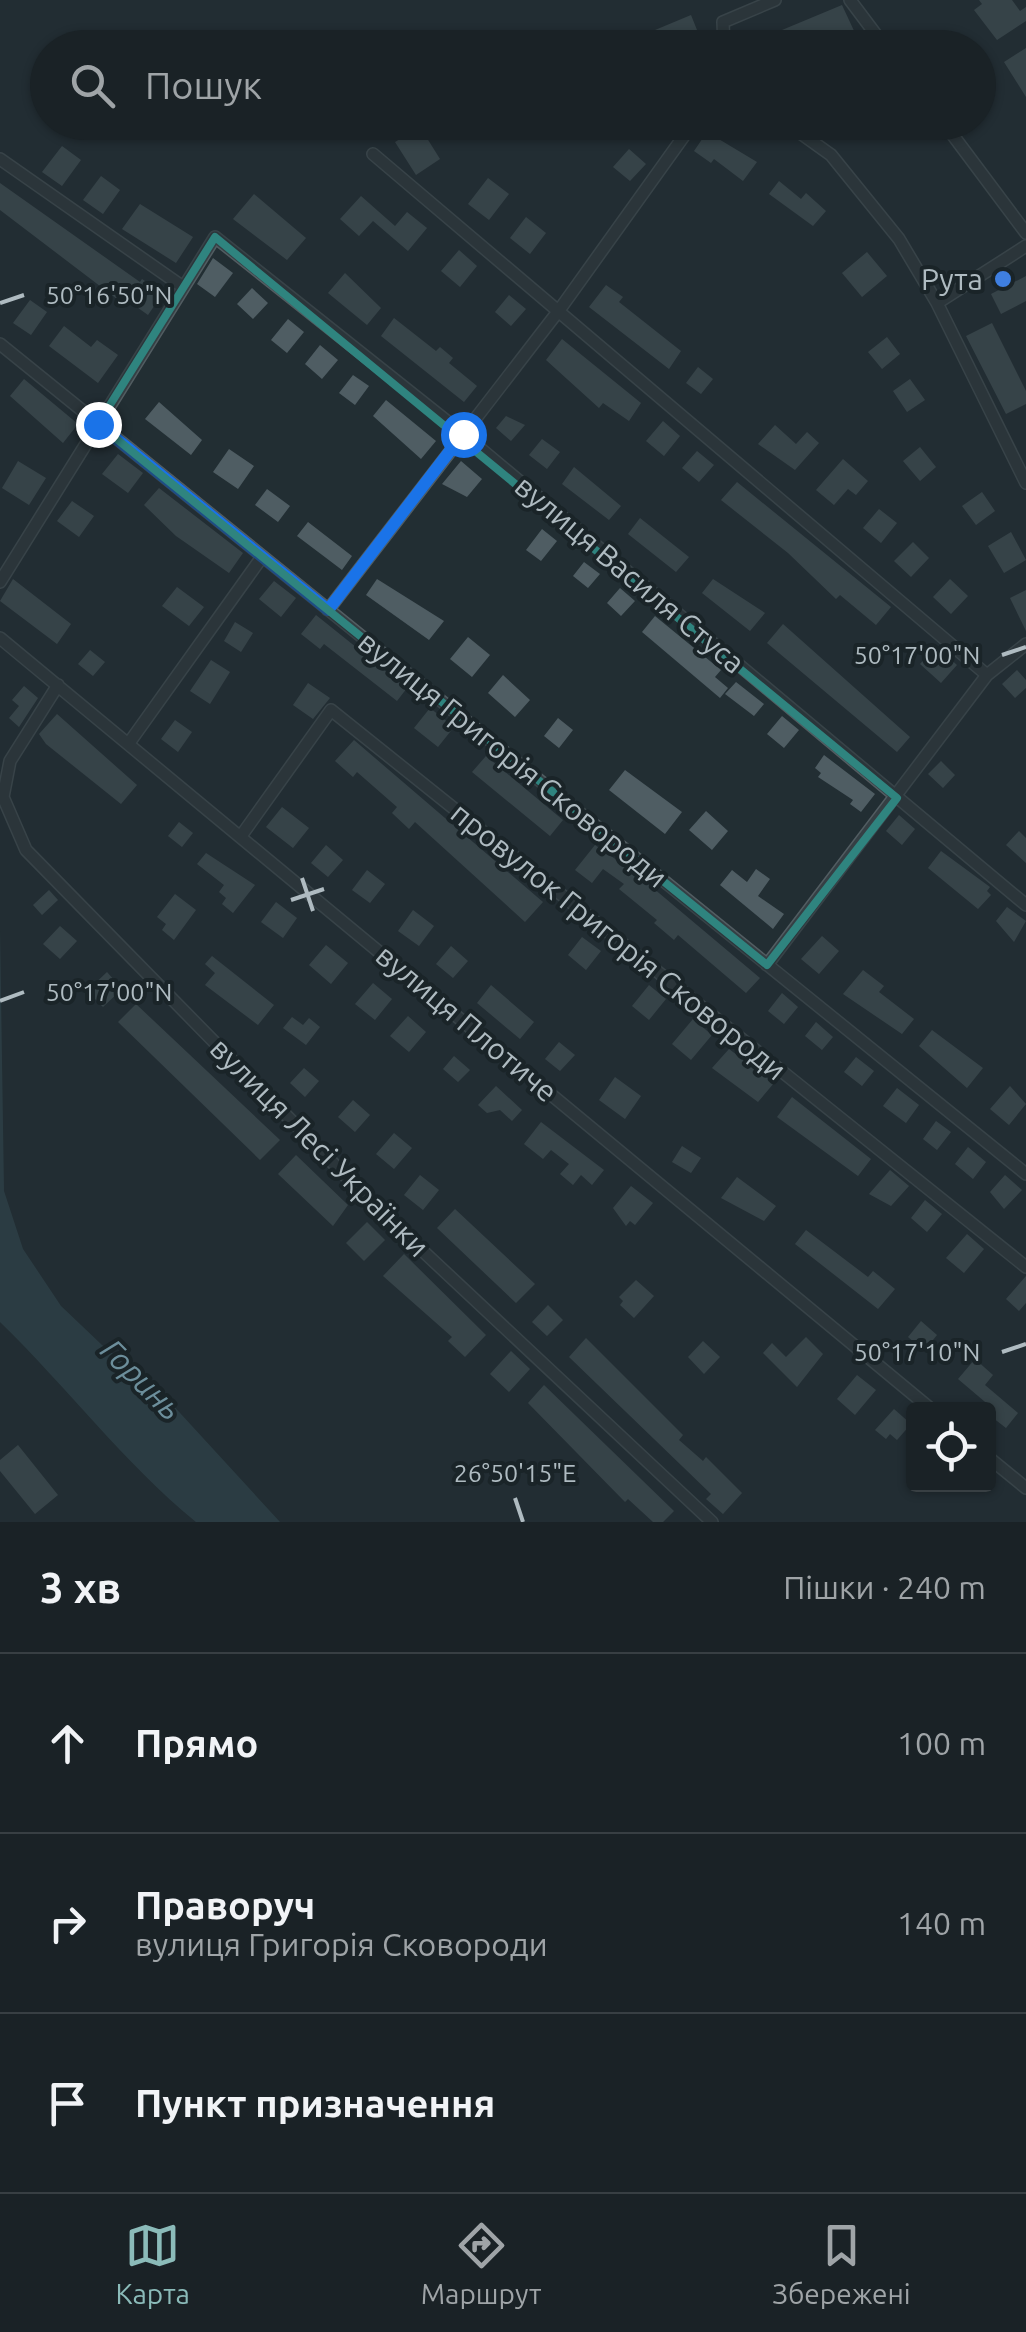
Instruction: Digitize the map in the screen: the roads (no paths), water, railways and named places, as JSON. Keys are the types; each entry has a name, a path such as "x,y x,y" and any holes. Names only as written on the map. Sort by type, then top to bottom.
{"street":[{"path":"723,30 723,22 775,0"},
{"path":"850,0 872,30"},
{"path":"328,610 560,310 681,140"},
{"path":"810,140 831,155 899,239 936,303 1026,483"},
{"path":"956,140 1026,233"},
{"path":"373,154 987,675"},
{"path":"0,159 183,288"},
{"name":"вулиця Василя Стуса","path":"0,582 215,237 463,434 1026,905"},
{"path":"936,303 1026,246"},
{"name":"вулиця Григорія Сковороди","path":"0,344 1026,1174"},
{"path":"129,743 262,556"},
{"name":"вулиця Плотиче","path":"0,638 922,1402"},
{"path":"767,964 898,798 987,675 1026,644"},
{"name":"вулиця Лесі Українки","path":"58,685 10,761 2,796 26,850 378,1209 712,1522"},
{"name":"провулок Григорія Сковороди","path":"242,836 332,710 1026,1267"},
{"path":"996,1463 1026,1488"}],"water":[{"name":"Горинь","path":"0,931 4,1191 23,1249 61,1306 158,1389 280,1522 196,1522 144,1475 0,1322"}],"place":[{"name":"Рута","path":"1003,279"}]}
